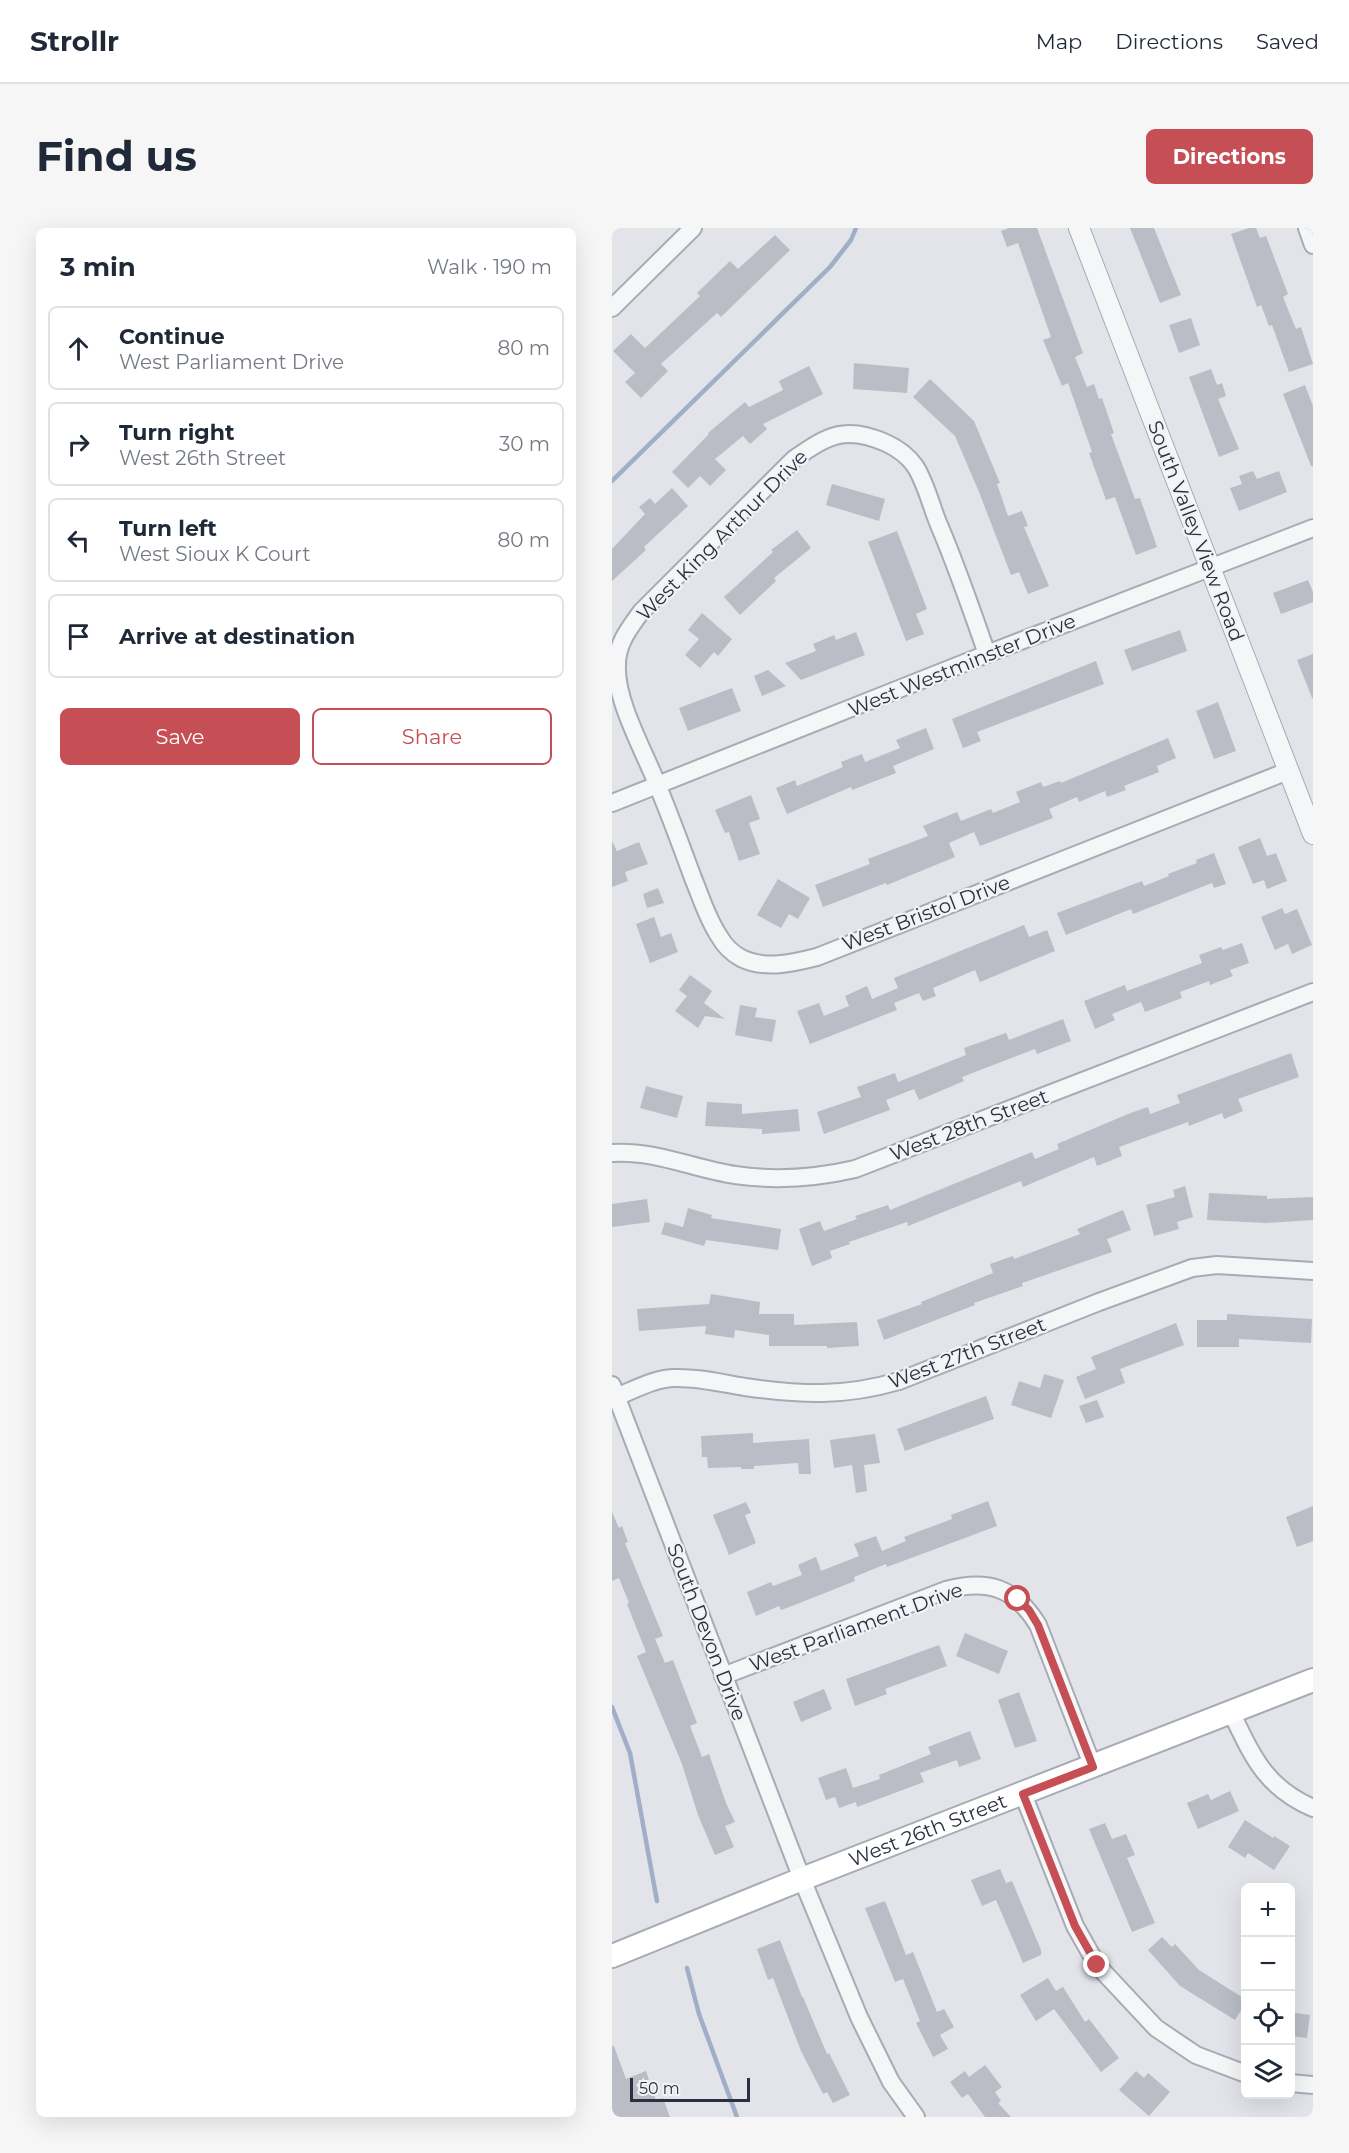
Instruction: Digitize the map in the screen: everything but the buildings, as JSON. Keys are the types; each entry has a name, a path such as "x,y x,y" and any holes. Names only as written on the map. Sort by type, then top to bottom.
{"main road":[{"name":"West 26th Street","path":"612,1956 802,1879 1313,1680"}],"street":[{"path":"612,308 693,228"},
{"name":"South Valley View Road","path":"1079,228 1313,834"},
{"path":"1307,228 1313,245"},
{"name":"West King Arthur Drive","path":"658,786 628,714 618,680 617,665 622,639 640,612 794,459 817,443 833,436 863,434 873,437 903,453 914,465 950,549 987,654"},
{"name":"West Westminster Drive","path":"612,803 1313,528"},
{"name":"West Bristol Drive","path":"658,786 708,915 729,950 741,958 770,964 791,964 817,957 1288,771"},
{"name":"West 28th Street","path":"612,1153 638,1153 669,1158 744,1176 774,1178 838,1172 855,1168 1313,992"},
{"name":"West 27th Street","path":"614,1391 671,1378 715,1381 790,1393 834,1394 869,1390 899,1381 1099,1302 1192,1269 1217,1265 1313,1271"},
{"name":"South Devon Drive","path":"614,1391 802,1879 875,2051 891,2082 916,2117"},
{"name":"West Parliament Drive","path":"723,1676 946,1590 962,1586 986,1585 998,1588 1018,1599 1033,1617 1093,1767"},
{"path":"1231,1712 1251,1754 1265,1775 1282,1791 1313,1808"},
{"path":"1023,1794 1075,1926 1097,1965 1156,2028 1196,2055 1241,2072"},
{"path":"1295,2083 1313,2085"}],"waterway":[{"path":"612,481 830,267 851,240 856,228"},
{"path":"612,1707 630,1753 657,1901"},
{"path":"687,1968 699,2014 737,2117"}],"route":[{"path":"1018,1599 1029,1610 1038,1625 1093,1767 1023,1794 1075,1926 1097,1965"}]}
